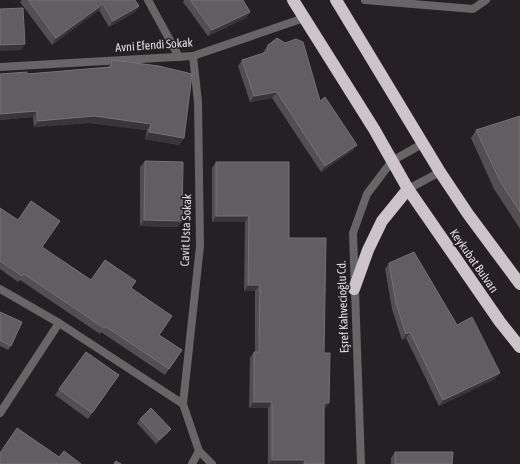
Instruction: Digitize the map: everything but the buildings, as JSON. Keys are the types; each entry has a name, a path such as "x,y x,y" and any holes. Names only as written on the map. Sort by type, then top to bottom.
{"highway":[{"path":"293,0 374,129 392,161"},
{"path":"336,0 422,144"},
{"name":"Keykubat Bulvarı","path":"422,144 468,214 520,284"},
{"name":"Keykubat Bulvarı","path":"392,161 408,189 500,322 520,347"},
{"path":"354,289 368,250 382,222 408,189"}],"street":[{"path":"148,0 179,57"},
{"path":"365,0 473,9 486,0"},
{"name":"Avni Efendi Sokak","path":"0,67 193,56 304,18"},
{"name":"Cavit Usta Sokak","path":"183,404 200,246 198,102 193,56"},
{"path":"392,161 422,144"},
{"name":"Eşref Kahvecioğlu Cd.","path":"360,464 353,233 367,194 392,161"},
{"path":"408,189 440,172"},
{"path":"0,289 59,323 183,404 200,451 212,464"},
{"path":"0,413 59,323"},
{"path":"192,464 200,451"}]}
